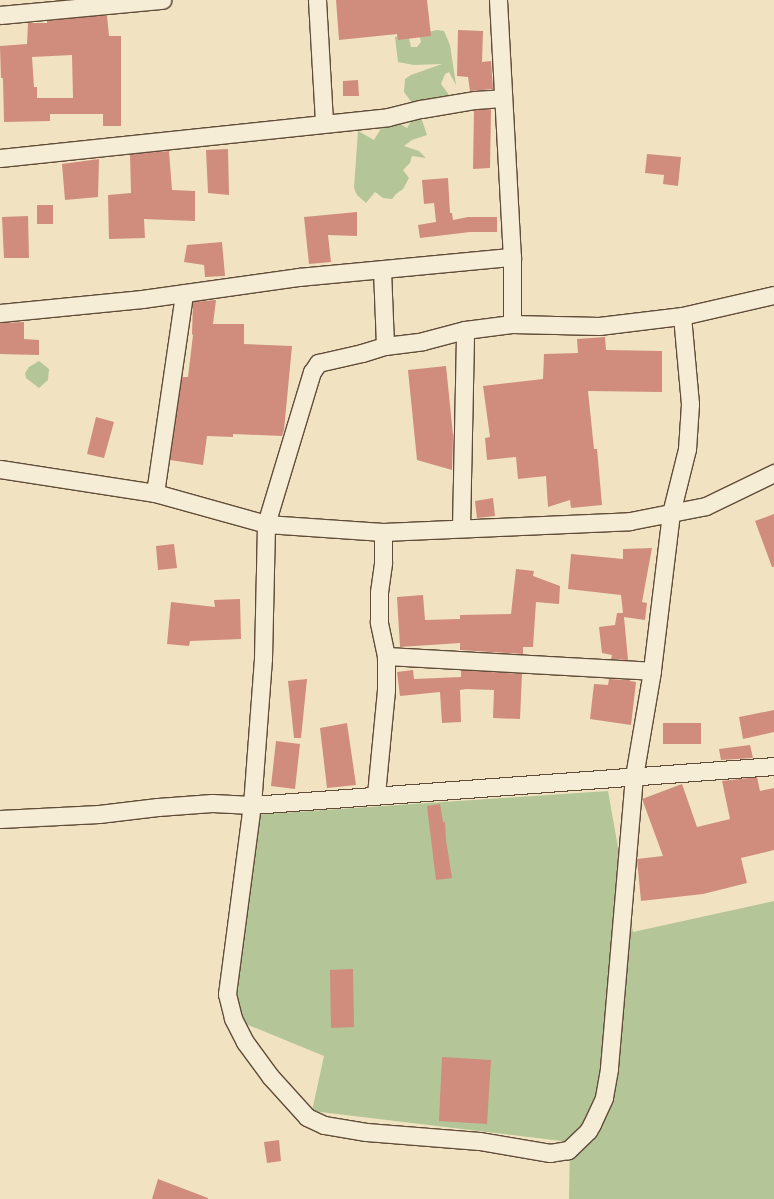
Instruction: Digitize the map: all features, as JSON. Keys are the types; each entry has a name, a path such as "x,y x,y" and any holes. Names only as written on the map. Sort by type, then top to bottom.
{"street":[{"path":"0,15 162,0"},
{"path":"317,0 324,122"},
{"path":"498,0 502,98 512,257 512,324"},
{"path":"0,158 324,122 388,117 475,100 502,98"},
{"path":"0,313 184,293 299,278 512,257"},
{"path":"382,270 385,346"},
{"path":"155,493 184,293"},
{"path":"682,316 690,404 687,449 671,513 652,671 634,776 609,1069 604,1098 588,1131 568,1150 561,1152 550,1153 479,1141 366,1132 324,1125 306,1116 256,1059 245,1042 233,1018 227,994 252,805 263,658 266,524 312,372 318,363 362,354 385,346 423,341 465,330 512,324 600,326 682,316 774,295"},
{"path":"461,528 465,330"},
{"path":"0,469 155,493 266,524 383,532 630,521 706,506 774,473"},
{"path":"376,794 386,690 386,656 379,622 379,592 383,562 383,532"},
{"path":"386,656 652,671"},
{"path":"0,818 86,815 212,803 252,805 376,794 774,766"}],"green space":[{"path":"437,30 444,31 450,45 456,85 449,72 445,74 441,84 449,95 442,99 413,104 404,92 405,79 411,75 442,64 414,65 398,62 395,37 408,34 411,47 417,47 421,42 419,34"},
{"path":"418,109 427,135 412,140 404,146 419,151 426,158 412,156 410,163 403,170 409,178 403,189 392,199 383,198 375,192 366,203 357,195 354,188 358,131 374,140 388,117 407,128"},
{"path":"39,361 49,369 48,380 39,388 26,378 25,373 29,367"},
{"path":"608,791 633,932 774,901 774,1199 569,1199 570,1142 312,1111 324,1056 236,1020 251,815"}],"building":[{"path":"336,0 427,0 431,36 398,40 397,34 339,40"},
{"path":"107,16 109,36 121,36 121,126 103,126 103,114 50,114 50,121 4,122 3,78 1,78 0,46 27,44 28,23 47,23 47,21","holes":["72,55 73,98 37,98 37,87 34,87 32,57"]},
{"path":"458,30 483,31 482,62 491,61 493,89 470,91 468,77 457,76"},
{"path":"358,80 359,96 343,96 343,81"},
{"path":"491,109 490,168 473,169 474,110"},
{"path":"228,149 229,195 208,193 206,150"},
{"path":"169,151 172,190 195,191 195,221 144,219 145,238 109,239 108,195 131,193 130,154"},
{"path":"647,154 681,157 678,186 663,184 664,175 645,173"},
{"path":"99,159 98,197 65,200 62,164"},
{"path":"448,178 450,213 452,213 453,220 468,217 497,217 497,232 470,232 420,238 418,225 436,222 434,203 424,204 422,180"},
{"path":"37,205 53,205 53,224 37,224"},
{"path":"357,212 357,236 328,235 331,262 309,264 304,217"},
{"path":"28,216 29,258 4,258 2,217"},
{"path":"222,242 225,276 205,277 204,265 184,262 187,245"},
{"path":"216,300 213,324 244,324 244,344 292,346 284,430 282,436 233,434 233,437 207,436 203,465 170,460 182,377 188,377 193,335 193,302"},
{"path":"24,322 24,339 39,340 39,355 0,354 0,323"},
{"path":"605,337 606,350 662,351 662,392 588,391 594,449 597,449 602,505 571,508 570,500 548,507 546,476 518,479 516,457 487,460 485,438 490,437 483,386 543,379 544,354 578,353 577,339"},
{"path":"446,366 453,435 452,470 417,460 408,370"},
{"path":"96,417 114,422 104,458 87,454"},
{"path":"493,498 495,516 477,518 475,501"},
{"path":"774,514 774,567 772,567 755,521"},
{"path":"174,544 177,568 158,570 156,546"},
{"path":"652,548 642,602 647,603 645,620 624,617 628,660 611,659 612,655 602,653 599,627 615,625 617,613 623,613 621,595 568,589 571,554 623,559 623,549"},
{"path":"516,569 534,571 533,576 560,586 559,604 536,602 533,647 523,647 523,654 460,650 460,643 400,647 397,597 423,595 425,620 460,619 460,615 511,614"},
{"path":"240,599 241,639 190,641 189,646 167,644 171,602 215,607 214,600"},
{"path":"413,670 414,679 461,677 461,670 522,674 520,719 493,718 494,690 466,689 460,690 461,722 442,723 440,692 400,696 397,672"},
{"path":"307,679 301,738 294,738 288,681"},
{"path":"609,679 630,680 636,682 631,725 590,719 594,684 608,685"},
{"path":"774,710 774,732 743,739 739,717"},
{"path":"347,723 356,785 327,788 320,728"},
{"path":"663,723 701,723 701,744 663,744"},
{"path":"276,741 300,744 295,789 271,786"},
{"path":"750,745 753,758 721,760 719,749"},
{"path":"757,777 760,791 774,788 774,850 741,858 747,883 703,894 641,901 637,859 663,856 642,799 682,784 697,827 730,819 722,781"},
{"path":"440,804 443,822 445,822 446,840 452,878 436,880 427,806"},
{"path":"353,969 354,1027 331,1028 330,970"},
{"path":"442,1057 491,1060 487,1124 439,1121"},
{"path":"279,1140 281,1161 267,1163 264,1142"},
{"path":"158,1179 208,1198 208,1199 152,1199"}]}
